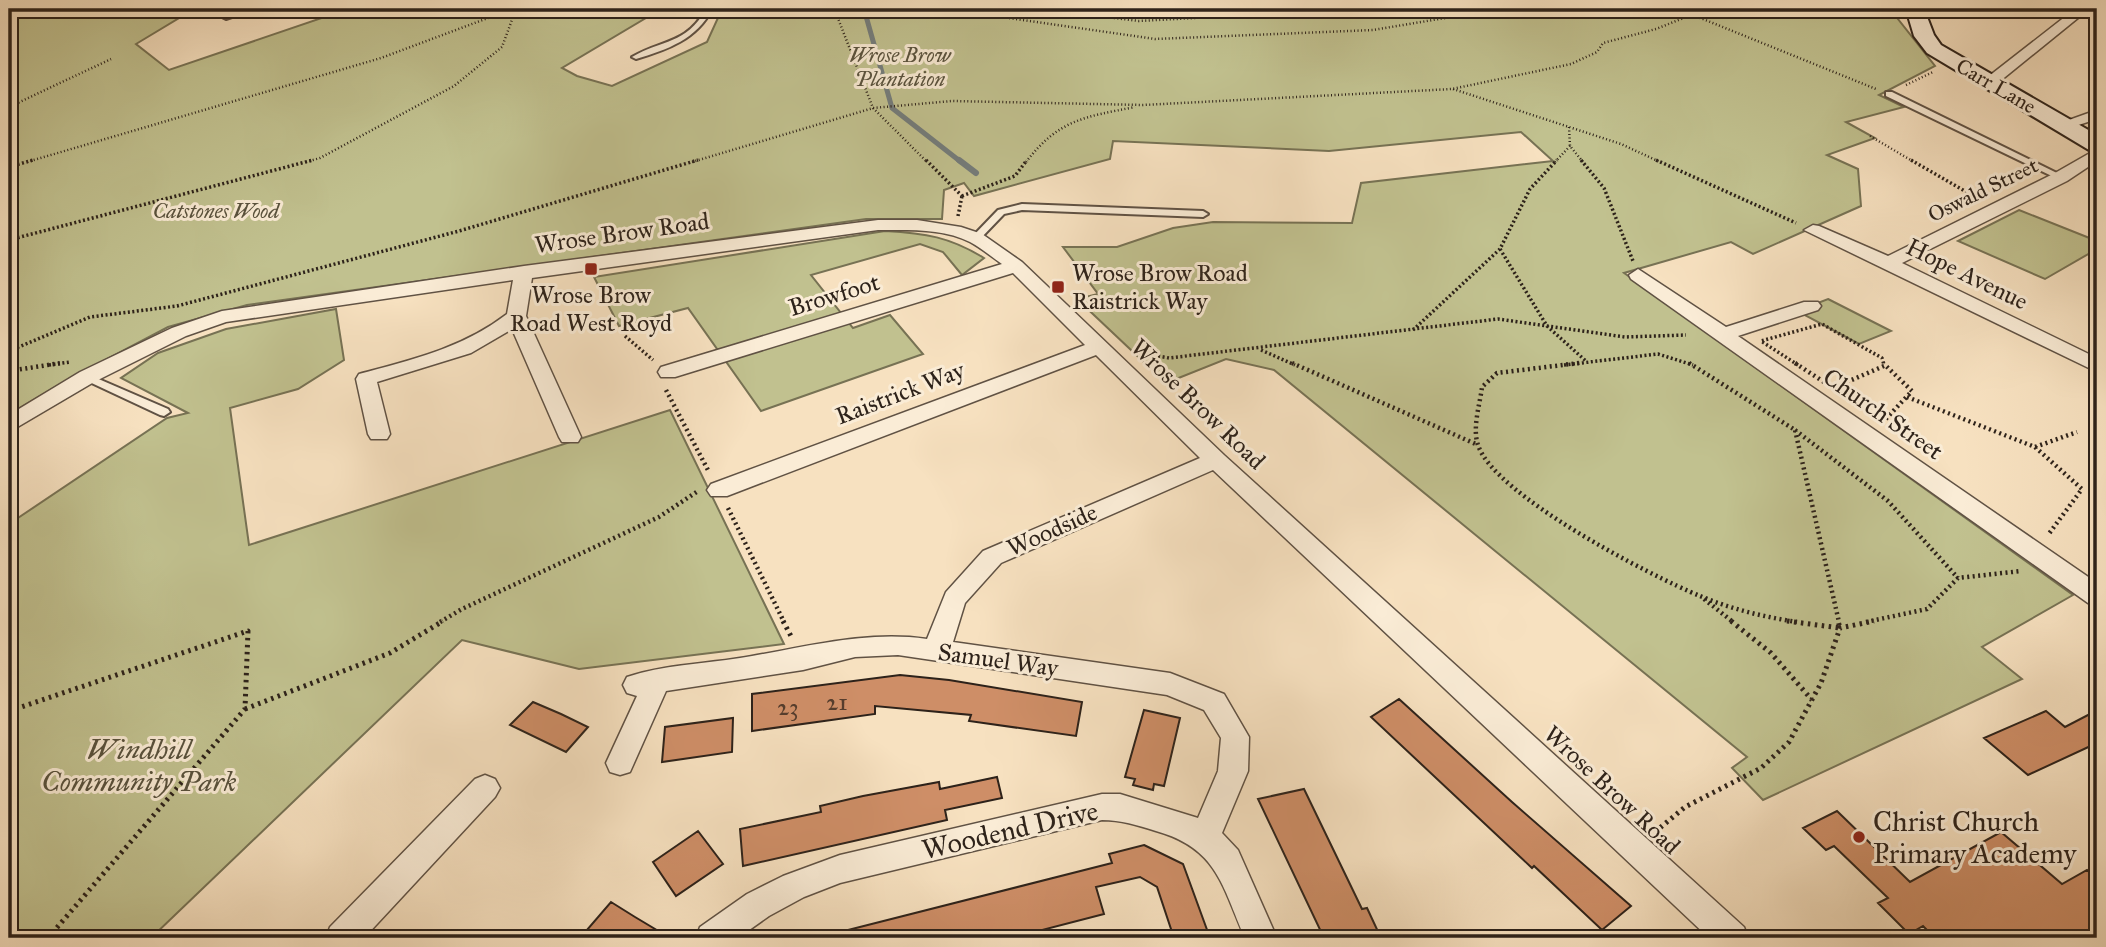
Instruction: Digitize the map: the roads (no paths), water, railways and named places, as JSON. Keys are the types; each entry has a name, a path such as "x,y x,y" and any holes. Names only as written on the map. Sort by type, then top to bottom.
{"street":[{"name":"Carr Lane","path":"1915,9 1924,36 1934,49 2097,145"},
{"path":"1989,83 2083,9"},
{"path":"2063,125 2097,114"},
{"name":"Oswald Street","path":"1888,263 2061,177 2097,154"},
{"name":"Wrose Brow Road","path":"9,425 87,377 133,353 222,317 524,272 878,225 917,225 976,238 1016,266 1216,460 1732,938"},
{"name":"Hope Avenue","path":"1813,230 1888,263 2097,366"},
{"name":"Browfoot","path":"667,372 1016,266"},
{"path":"524,272 516,316 570,438"},
{"name":"Church Street","path":"1638,275 2097,596"},
{"path":"1724,334 1811,306"},
{"path":"379,434 366,379 467,349 494,335 516,316"},
{"name":"Raistrick Way","path":"712,489 1100,346"},
{"name":"Woodside","path":"938,651 944,617 967,578 992,557 1216,460"},
{"name":"Samuel Way","path":"620,763 647,684 803,659 855,647 898,645 1170,684 1214,702 1235,737 1233,771 1205,836"},
{"path":"342,938 485,788"},
{"name":"Woodend Drive","path":"712,938 758,905 794,886 841,869 1102,807 1120,807 1180,824 1205,836 1227,860 1262,938"}],"lane":[{"path":"226,17 251,9"},
{"path":"636,57 684,38 701,22 709,9"},
{"path":"1889,94 2061,177"},
{"path":"1924,122 1940,118"},
{"path":"976,238 1001,212 1022,207 1203,214"},
{"path":"87,377 164,412"}],"waterway":[{"path":"864,9 892,108 961,162"},
{"path":"959,160 976,173"}],"place":[{"name":"Wrose Brow Road West Royd","path":"591,269"},
{"name":"Wrose Brow Road Raistrick Way","path":"1058,287"},
{"name":"Christ Church Primary Academy","path":"1859,837"}],"park label":[{"name":"Wrose Brow Plantation","path":"900,67"},
{"name":"Catstones Wood","path":"216,211"},
{"name":"Windhill Community Park","path":"139,765"}]}
